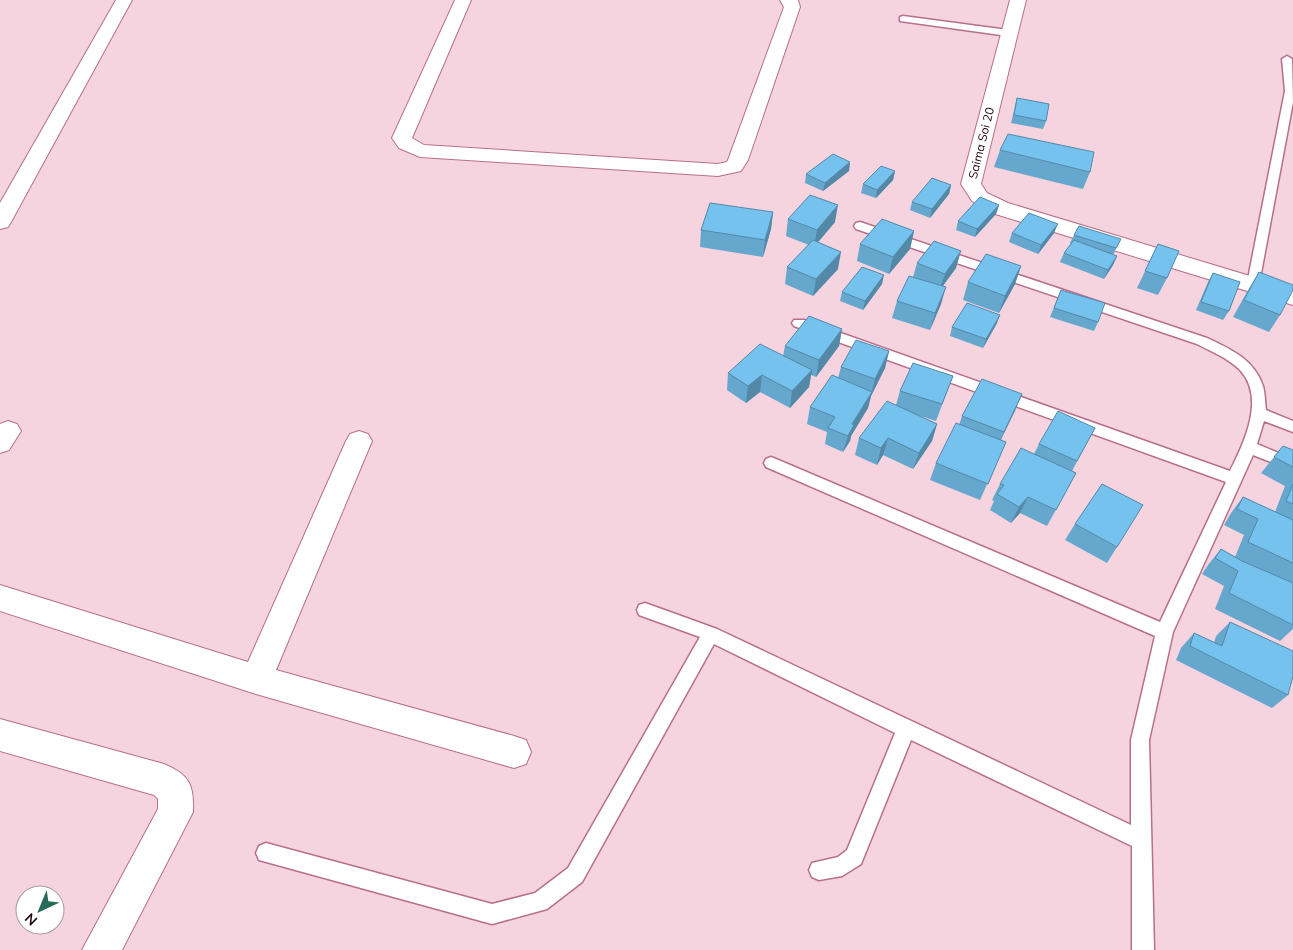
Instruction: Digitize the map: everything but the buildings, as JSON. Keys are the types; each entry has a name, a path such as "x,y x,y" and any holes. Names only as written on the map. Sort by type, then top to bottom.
{"street":[{"path":"0,222 124,0"},
{"path":"463,0 402,138 406,144 420,150 718,170 734,167 738,160 792,7 791,2 788,0"},
{"name":"Saima Soi 20","path":"1018,0 1008,33 971,184 979,197 1000,208 1293,297"},
{"path":"256,678 359,441"},
{"path":"0,598 256,678 514,752"},
{"path":"0,735 164,781 176,792 175,812 101,950"}],"lane":[{"path":"903,19 1008,33"},
{"path":"1252,284 1290,92 1287,59"},
{"path":"860,226 1202,341 1231,355 1246,368 1256,386 1259,413 1249,447 1164,632 1140,740 1143,950"},
{"path":"800,323 1234,479"},
{"path":"1259,413 1293,427"},
{"path":"1249,447 1293,465"},
{"path":"771,463 1164,632"},
{"path":"645,610 711,634 1141,840"},
{"path":"266,853 492,914 540,902 575,875 711,634"},
{"path":"820,870 842,866 854,858 906,729"}]}
